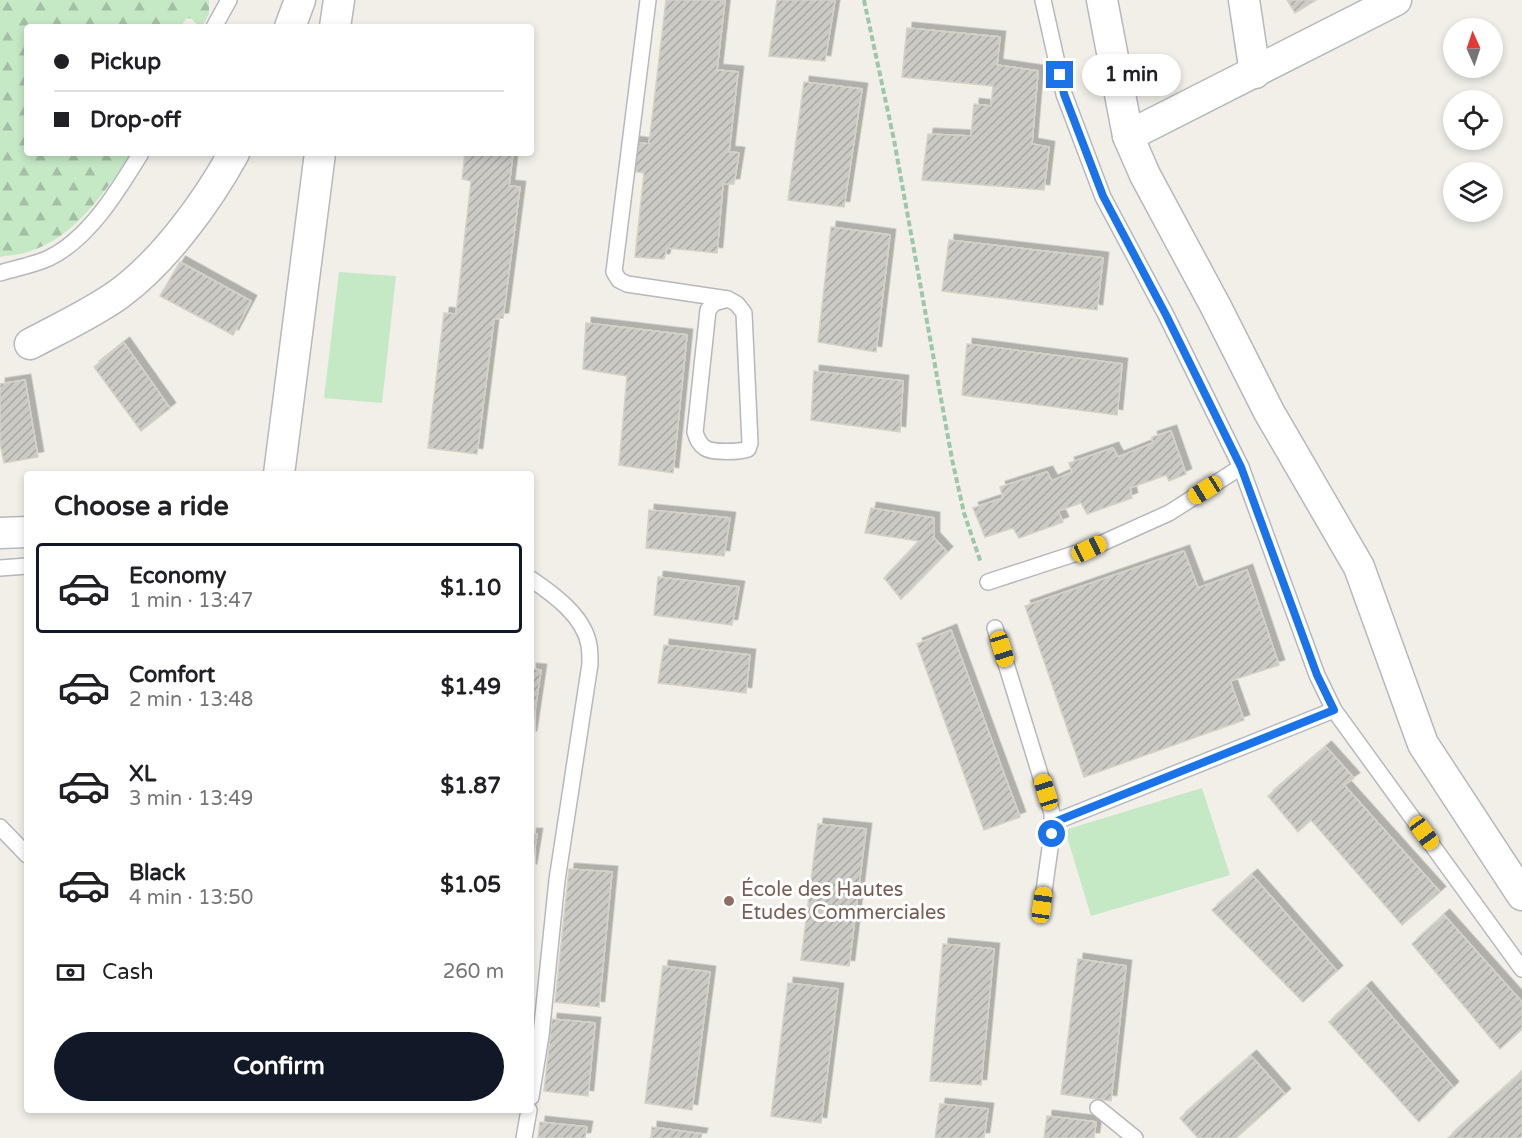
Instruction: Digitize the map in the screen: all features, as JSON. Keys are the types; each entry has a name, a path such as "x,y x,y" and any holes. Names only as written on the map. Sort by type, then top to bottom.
{"street":[{"path":"291,24 300,0"},
{"path":"336,24 339,0"},
{"path":"1102,0 1128,136 1145,175 1269,412 1359,567 1423,744 1522,895"},
{"path":"1244,0 1255,73"},
{"path":"1128,136 1396,0"},
{"path":"30,344 88,314 119,294 148,269 195,215 232,156"},
{"path":"280,471 320,156"},
{"path":"0,533 24,532"}],"lane":[{"path":"216,24 229,0"},
{"path":"648,0 614,272 619,280 627,284 728,299 737,304 744,313 750,443 748,449 741,452 706,449 697,440 695,432 708,310 714,303 728,299"},
{"path":"1043,0 1064,94 1103,196 1166,315 1241,467 1317,675 1334,710 1522,969"},
{"path":"0,273 50,257 75,240 102,211 139,156"},
{"path":"988,582 1089,549 1169,513 1241,467"},
{"path":"0,568 24,566"},
{"path":"534,581 552,594 579,620 589,643 590,664 557,880 541,1035 534,1078"},
{"path":"995,628 1052,813 1042,905"},
{"path":"1052,823 1334,710"},
{"path":"0,827 24,852"},
{"path":"1098,1108 1135,1138"},
{"path":"524,1138 528,1113"}],"path":[{"path":"864,0 894,140 952,459 964,513 988,582"}],"green space":[{"path":"0,0 209,0 209,14 204,24 196,24 192,19 187,18 182,24 24,24 24,156 130,156 88,212 61,236 28,252 0,257"},
{"path":"339,272 396,276 382,403 324,398"},
{"path":"1202,788 1230,875 1091,916 1065,830"}],"building":[{"path":"666,0 725,0 717,70 738,72 729,152 739,153 734,184 723,184 717,253 667,248 664,259 635,257 644,173 631,171 634,142 649,144"},
{"path":"777,0 835,0 825,61 769,56"},
{"path":"1287,0 1316,0 1295,13"},
{"path":"907,28 1000,37 997,65 1038,71 1032,144 1049,147 1044,190 922,180 928,134 971,136 974,104 991,106 993,86 902,77"},
{"path":"804,82 862,89 844,207 788,200"},
{"path":"465,156 513,156 509,186 520,187 503,318 494,319 477,454 428,448 444,313 456,314 471,181 462,179"},
{"path":"831,227 890,235 876,352 818,342"},
{"path":"949,240 1103,258 1097,310 942,291"},
{"path":"180,262 251,301 233,335 160,296"},
{"path":"586,323 687,335 673,473 619,465 627,376 583,369"},
{"path":"124,343 170,408 141,431 94,367"},
{"path":"967,344 1122,364 1117,415 962,395"},
{"path":"814,371 903,381 900,432 811,420"},
{"path":"25,380 38,457 4,463 0,443 0,384"},
{"path":"1171,431 1186,474 1169,481 1166,475 1130,488 1132,498 1087,514 1081,503 1058,511 1063,522 1019,538 1013,528 985,537 973,508 1003,498 1000,487 1047,472 1052,481 1072,472 1069,463 1113,448 1118,457 1153,443 1152,437"},
{"path":"871,508 934,518 934,538 947,552 901,599 884,578 919,541 865,533"},
{"path":"649,510 730,518 724,556 646,548"},
{"path":"1184,551 1198,588 1247,570 1279,665 1230,681 1244,720 1084,777 1025,606"},
{"path":"658,577 739,587 732,625 654,615"},
{"path":"951,630 1020,817 984,830 917,644"},
{"path":"664,645 750,655 746,693 658,683"},
{"path":"534,669 541,670 534,717"},
{"path":"1326,747 1354,778 1344,785 1440,892 1402,925 1311,820 1298,832 1268,796"},
{"path":"818,824 866,829 849,966 801,960"},
{"path":"534,834 537,834 534,852"},
{"path":"569,869 612,872 599,1007 555,1002"},
{"path":"1252,875 1337,971 1303,1002 1212,910"},
{"path":"1444,915 1522,1002 1522,1029 1500,1049 1412,944"},
{"path":"943,944 994,949 981,1085 930,1081"},
{"path":"1078,959 1126,966 1111,1101 1061,1094"},
{"path":"663,966 710,972 692,1110 645,1103"},
{"path":"788,983 838,989 821,1123 771,1116"},
{"path":"1366,987 1453,1087 1419,1122 1329,1022"},
{"path":"552,1019 595,1023 588,1096 544,1091"},
{"path":"1251,1056 1285,1094 1236,1138 1198,1138 1180,1118"},
{"path":"1522,1072 1522,1136 1519,1138 1448,1138"},
{"path":"940,1104 988,1109 984,1138 935,1138"},
{"path":"1047,1116 1096,1122 1094,1138 1044,1138"},
{"path":"540,1122 587,1127 585,1138 538,1138"},
{"path":"652,1127 702,1134 701,1138 651,1138"}],"place":[{"name":"École des Hautes Etudes Commerciales","path":"729,901"}],"route":[{"path":"1052,834 1052,823 1334,710 1317,675 1241,467 1166,315 1103,196 1064,94 1060,75"}]}
